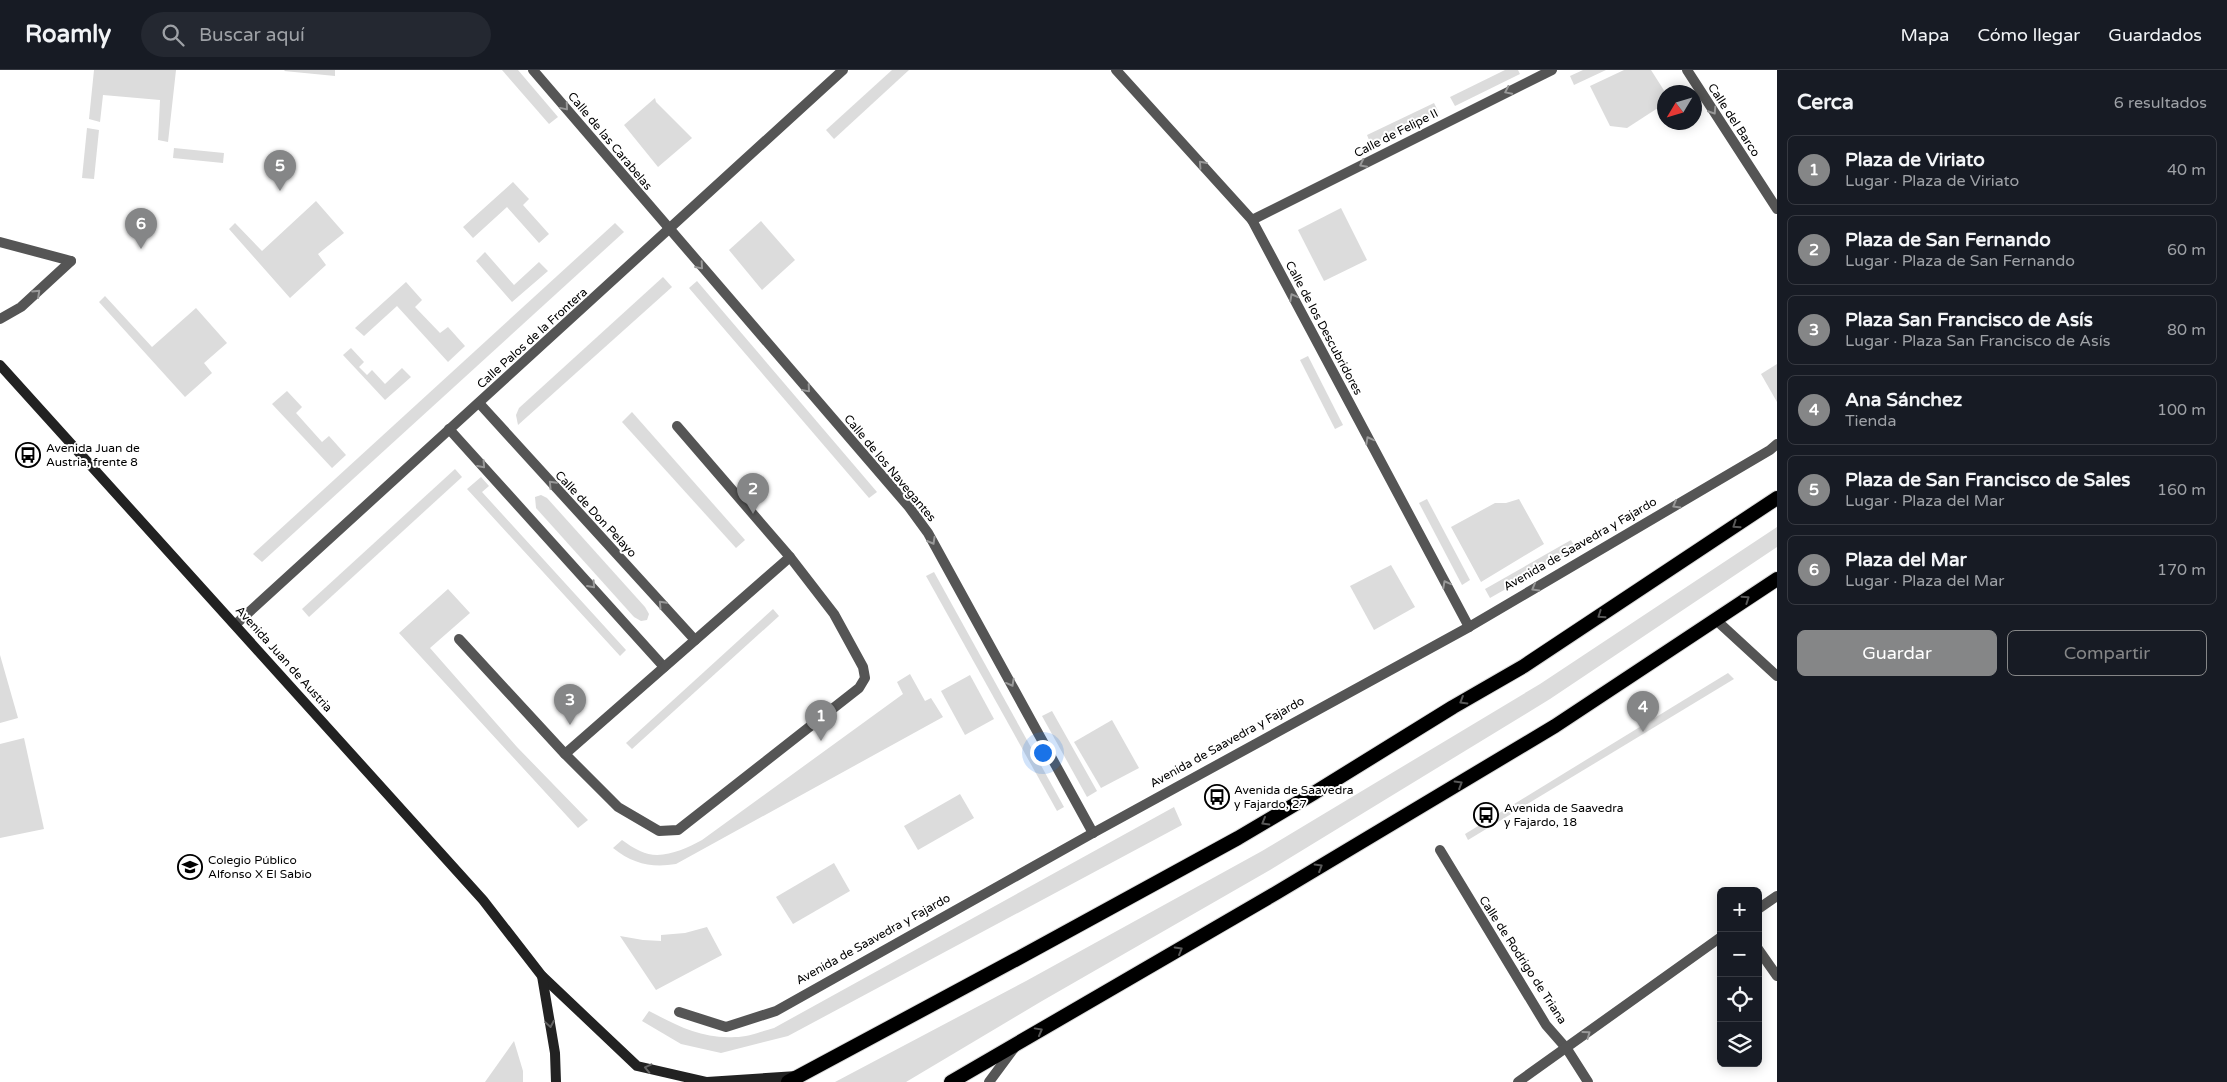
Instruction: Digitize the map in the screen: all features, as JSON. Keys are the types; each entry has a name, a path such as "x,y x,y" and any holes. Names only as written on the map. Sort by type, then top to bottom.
{"highway":[{"path":"794,1079 1058,937 1314,793 1453,707 1524,666 1777,498"},
{"path":"951,1082 1276,893 1555,726 1777,579"}],"main road":[{"name":"Avenida Juan de Austria","path":"0,365 484,900 542,976 637,1066 707,1082 794,1079"},
{"name":"Avenida Juan de Austria","path":"542,976 555,1053 556,1082"}],"street":[{"name":"Calle de las Carabelas","path":"533,70 669,229"},
{"name":"Calle Palos de la Frontera","path":"236,624 843,70"},
{"name":"Calle de los Descubridores","path":"1116,70 1252,220 1469,627"},
{"name":"Calle de Felipe II","path":"1252,220 1552,70"},
{"name":"Calle del Barco","path":"1687,70 1777,209"},
{"name":"Calle de los Navegantes","path":"669,229 910,508 928,533 1093,833"},
{"path":"0,242 71,261 22,307 0,320"},
{"name":"Calle de Don Pelayo","path":"479,403 695,640"},
{"path":"459,639 618,807 659,832 678,830 859,688 865,678 863,666 834,614 790,557 677,426"},
{"path":"450,429 664,667"},
{"name":"Avenida de Saavedra y Fajardo","path":"680,1012 726,1027 776,1011 1093,833 1469,627 1770,450 1777,444"},
{"path":"566,754 790,557"},
{"path":"1716,620 1777,676"},
{"name":"Calle de Rodrigo de Triana","path":"1440,850 1546,1025 1567,1049 1588,1082"},
{"path":"1762,906 1777,896"},
{"path":"1518,1082 1567,1049 1717,940"},
{"path":"1762,955 1777,976"},
{"path":"989,1082 1017,1043"}],"shaded area":[{"path":"94,70 176,70 168,142 158,140 160,100 103,95 100,122 89,119"},
{"path":"335,70 335,76 284,71"},
{"path":"502,70 518,70 558,117 549,124"},
{"path":"892,70 909,70 834,139 826,130"},
{"path":"1505,70 1518,70 1520,74 1455,106 1450,97"},
{"path":"1583,70 1606,70 1574,85 1570,76"},
{"path":"1624,70 1651,70 1661,85 1657,85 1657,109 1627,128 1610,126 1590,86"},
{"path":"655,98 656,102 692,138 658,167 624,125"},
{"path":"1434,103 1439,113 1372,147 1367,135"},
{"path":"87,128 99,130 94,179 82,178"},
{"path":"174,148 224,153 223,163 173,158"},
{"path":"513,182 529,199 523,205 549,234 539,243 507,207 473,238 463,227"},
{"path":"316,201 344,233 318,254 326,265 290,298 229,229 235,223 262,251"},
{"path":"1341,208 1367,260 1324,281 1298,230"},
{"path":"761,221 795,260 762,290 729,250"},
{"path":"615,223 624,232 262,562 253,554"},
{"path":"485,252 514,285 539,262 548,271 512,302 476,261"},
{"path":"663,277 672,287 518,425 516,415 519,408"},
{"path":"697,281 877,492 869,498 689,288"},
{"path":"406,282 422,300 415,307 440,333 448,327 465,346 448,362 397,306 364,336 355,328"},
{"path":"105,296 152,347 196,308 227,343 204,363 212,373 185,397 99,302"},
{"path":"351,348 364,362 359,367 367,375 372,370 385,384 402,368 411,377 385,400 343,355"},
{"path":"1308,356 1343,425 1335,429 1300,360"},
{"path":"1777,364 1777,402 1761,374"},
{"path":"287,391 302,407 296,413 322,442 329,436 346,455 332,468 272,404"},
{"path":"632,412 745,540 736,548 622,422"},
{"path":"455,469 462,477 309,617 302,609"},
{"path":"481,477 489,486 482,492 626,650 620,656 467,489"},
{"path":"541,495 547,498 645,607 649,614 647,620 641,621 634,617 536,508 535,497"},
{"path":"1427,499 1470,580 1462,585 1419,503"},
{"path":"1519,499 1544,544 1481,582 1451,527 1495,503 1506,503"},
{"path":"1777,527 1777,547 1550,699 1270,870 1042,1001 906,1082 835,1082 1026,981 1262,851 1540,684"},
{"path":"1571,540 1576,549 1490,598 1485,589"},
{"path":"1391,565 1415,607 1374,630 1350,586"},
{"path":"934,572 1064,807 1057,811 926,576"},
{"path":"448,589 470,613 430,648 517,747 588,820 578,828 399,633"},
{"path":"773,609 779,616 632,749 626,743"},
{"path":"0,655 18,718 0,723"},
{"path":"1728,673 1734,679 1468,840 1465,834"},
{"path":"910,674 925,701 931,698 943,717 676,864 643,864 628,858 613,848 622,840 635,849 648,854 663,855 679,851 702,840 903,694 897,682"},
{"path":"970,675 994,719 965,735 941,691"},
{"path":"1052,711 1097,791 1087,797 1042,716"},
{"path":"1112,720 1139,768 1101,788 1074,742"},
{"path":"24,738 44,829 0,838 0,744"},
{"path":"960,794 974,818 918,850 904,826"},
{"path":"1174,807 1182,825 788,1036 721,1053 681,1044 642,1021 649,1011 670,1022 701,1034 723,1037 745,1036 774,1028"},
{"path":"834,863 850,891 793,924 776,897"},
{"path":"707,927 722,955 656,990 620,936 661,941 661,935 685,933"},
{"path":"514,1041 523,1071 523,1082 485,1082"}],"place":[{"name":"Plaza de San Francisco de Sales","path":"280,191"},
{"name":"Plaza del Mar","path":"141,249"},
{"name":"Avenida Juan de Austria, frente 8","path":"28,455"},
{"name":"Plaza de San Fernando","path":"753,514"},
{"name":"Plaza San Francisco de Asís","path":"570,725"},
{"name":"Ana Sánchez","path":"1643,732"},
{"name":"Plaza de Viriato","path":"821,741"},
{"name":"Avenida de Saavedra y Fajardo, 27","path":"1217,797"},
{"name":"Avenida de Saavedra y Fajardo, 18","path":"1486,815"},
{"name":"Colegio Público Alfonso X El Sabio","path":"190,867"}]}
